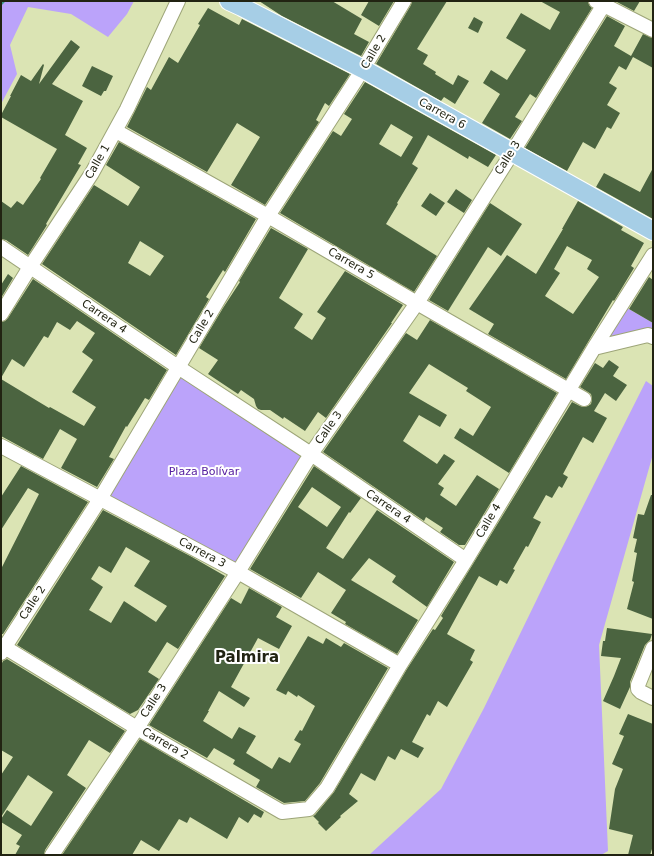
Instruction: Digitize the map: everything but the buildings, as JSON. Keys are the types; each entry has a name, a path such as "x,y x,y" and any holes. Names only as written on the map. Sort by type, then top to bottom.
{"main road":[{"name":"Carrera 6","path":"229,1 363,69 653,231"}],"street":[{"name":"Calle 1","path":"1,314 30,266 92,173 116,131 178,1"},
{"name":"Calle 2","path":"2,649 100,499 268,216 363,69 404,1"},
{"path":"602,2 653,30"},
{"name":"Calle 3","path":"52,855 137,728 238,572 311,454 417,303 512,153 602,2"},
{"name":"Carrera 5","path":"116,131 268,216 584,399"},
{"name":"Carrera 4","path":"1,248 311,454 466,560"},
{"name":"Calle 4","path":"327,788 400,665 466,560 568,390 653,255"},
{"path":"594,348 648,335 653,337"},
{"name":"Carrera 3","path":"1,446 238,572 400,665"},
{"path":"653,648 638,685 638,689 641,692 653,698"},
{"name":"Carrera 2","path":"2,649 282,812 309,809 327,788"}],"green space":[{"path":"1,1 134,1 127,14 108,37 71,14 28,7 10,45 17,74 1,104"},
{"path":"627,308 653,323 653,330 606,339"},
{"name":"Plaza Bolívar","path":"178,367 311,454 238,572 100,499"},
{"path":"646,381 653,386 653,454 599,645 608,851 601,855 369,855 441,789 484,708"}],"district":[{"name":"Palmira","path":"247,658"}]}
